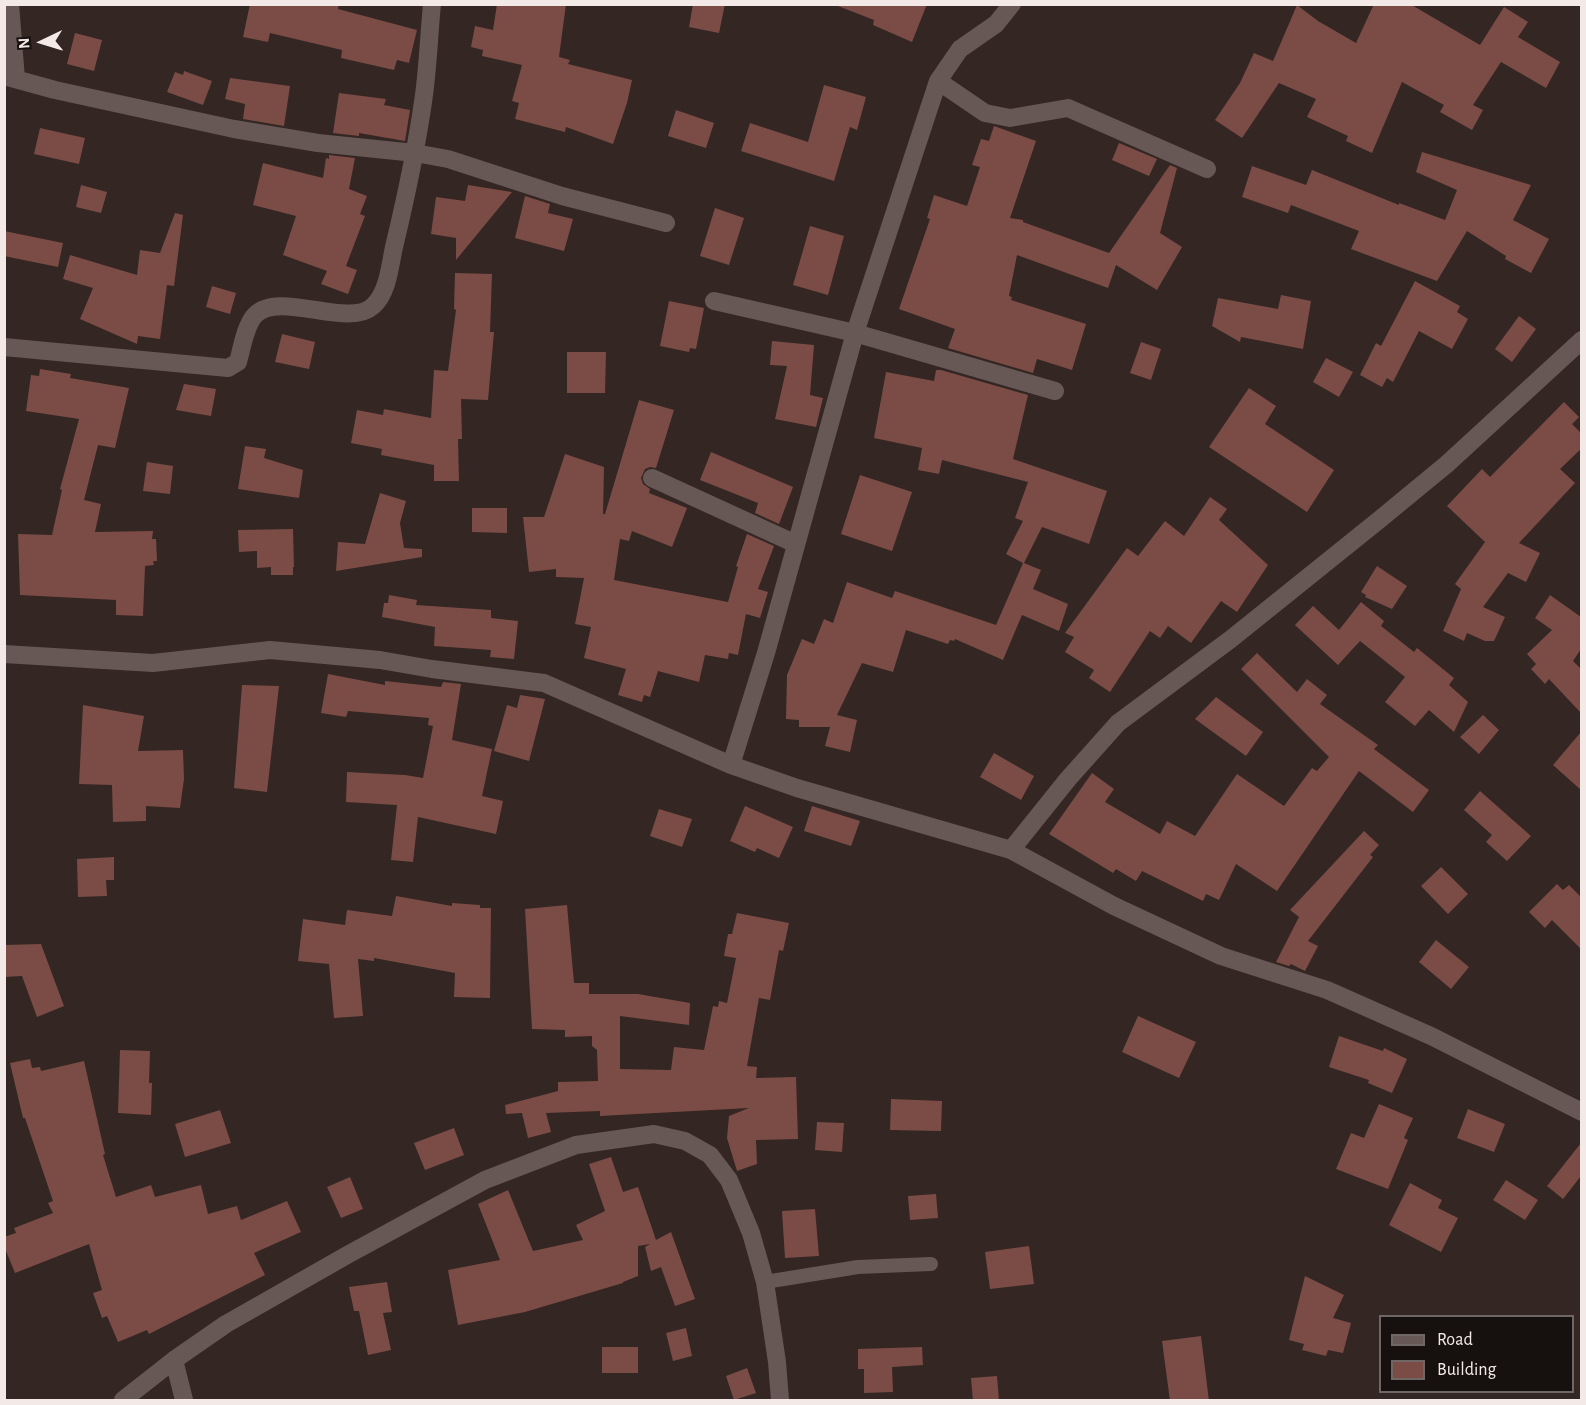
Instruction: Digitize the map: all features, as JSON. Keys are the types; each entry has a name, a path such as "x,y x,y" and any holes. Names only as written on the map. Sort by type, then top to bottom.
{"street":[{"path":"10,4 10,78 234,129 318,143 415,153 448,159 562,196 666,224"},
{"path":"4,347 228,368 238,362 253,317 262,309 300,308 360,314 373,306 387,278 407,195 424,94 432,4"},
{"path":"731,765 766,653 855,333 938,81 960,49 996,24 1012,4"},
{"path":"938,81 985,113 1010,118 1068,108 1207,169"},
{"path":"714,301 855,333 1055,391"},
{"path":"1011,850 1068,779 1118,723 1231,639 1447,464 1581,340"},
{"path":"652,478 796,544"},
{"path":"4,654 153,663 270,650 380,660 544,683 731,765 797,788 1011,850 1114,906 1221,956 1327,990 1431,1036 1581,1112"},
{"path":"123,1401 174,1360 226,1324 486,1180 576,1145 654,1134 685,1141 710,1155 729,1180 751,1233 765,1282 777,1362 780,1401"},
{"path":"174,1360 184,1401"}],"lane":[{"path":"765,1282 858,1267 931,1264"}],"building":[{"path":"250,4 339,4 338,9 417,30 409,63 397,60 394,70 341,58 342,50 270,33 268,42 243,37"},
{"path":"497,4 566,4 559,57 570,60 568,64 632,80 613,144 566,127 565,132 515,119 519,103 512,101 522,65 482,56 483,50 471,47 475,26 493,30"},
{"path":"693,4 725,4 719,33 689,27"},
{"path":"839,4 927,4 912,42 873,25 874,20 838,6"},
{"path":"1374,4 1410,4 1480,45 1504,7 1528,22 1518,37 1560,62 1546,88 1501,62 1473,105 1483,110 1472,130 1440,112 1444,105 1402,82 1372,153 1346,141 1348,136 1307,117 1316,99 1279,83 1242,138 1215,120 1240,83 1254,53 1273,61 1297,5 1318,21 1356,43"},
{"path":"75,33 102,40 94,71 67,64"},
{"path":"184,71 212,81 203,105 167,92 175,72 183,75"},
{"path":"230,78 290,86 284,126 243,119 245,104 225,99"},
{"path":"824,85 866,97 857,130 850,127 834,181 741,151 750,123 808,142"},
{"path":"339,93 386,99 384,105 410,110 405,141 359,133 359,136 333,133"},
{"path":"676,110 714,123 706,148 668,136"},
{"path":"994,126 1036,141 1010,218 1023,220 1023,222 1109,253 1170,165 1177,168 1160,233 1182,247 1157,290 1116,265 1108,288 1017,255 1009,296 1012,297 1011,300 1086,324 1072,370 1037,359 1033,373 948,348 955,329 899,309 930,219 927,218 934,195 967,206 980,167 972,165 981,139 989,141"},
{"path":"40,128 85,138 79,164 34,154"},
{"path":"1119,143 1157,159 1149,176 1112,160"},
{"path":"1422,152 1531,185 1513,220 1549,239 1531,273 1505,259 1506,256 1467,231 1437,281 1351,249 1359,231 1291,205 1288,213 1242,197 1252,166 1306,185 1312,170 1399,205 1399,203 1445,220 1457,190 1416,172"},
{"path":"329,155 355,158 349,189 367,196 360,214 365,216 346,266 357,270 348,294 321,284 327,271 283,255 296,216 253,205 263,163 323,178 326,158 329,159"},
{"path":"81,185 107,192 101,213 76,207"},
{"path":"468,185 512,192 456,260 456,238 431,234 436,197 465,201"},
{"path":"525,196 550,204 548,213 573,219 564,251 515,238"},
{"path":"715,208 744,218 729,265 700,256"},
{"path":"175,213 183,215 174,286 167,285 160,339 138,336 137,344 80,319 93,288 63,279 70,255 137,275 140,250 160,253"},
{"path":"810,226 844,236 828,295 793,285"},
{"path":"4,231 63,243 58,267 4,256"},
{"path":"455,273 492,274 490,332 494,332 488,400 461,399 462,439 458,439 459,481 434,481 434,465 381,455 382,449 351,443 357,410 383,415 384,409 431,418 434,370 448,371 456,310 454,309"},
{"path":"1415,281 1460,306 1457,312 1468,319 1452,349 1419,331 1393,382 1387,378 1382,387 1360,375 1376,343 1381,346"},
{"path":"212,286 236,293 230,314 206,307"},
{"path":"1281,295 1311,301 1303,349 1241,337 1240,342 1212,326 1218,298 1278,309"},
{"path":"669,301 704,308 696,349 690,348 689,352 660,346"},
{"path":"1519,316 1536,329 1512,362 1495,349"},
{"path":"282,334 315,342 309,369 275,362"},
{"path":"772,341 814,345 810,395 823,398 816,427 775,419 787,366 770,365"},
{"path":"1141,342 1161,349 1151,380 1130,373"},
{"path":"567,352 606,352 605,393 567,393"},
{"path":"1326,358 1353,372 1339,397 1313,382"},
{"path":"40,369 71,374 70,378 129,388 115,448 98,445 84,500 101,504 95,532 153,531 152,539 156,539 157,561 153,561 154,565 145,566 143,616 116,615 116,600 20,595 18,534 52,535 62,490 60,489 79,419 26,411 31,375 39,376"},
{"path":"936,370 1028,395 1013,459 1107,491 1089,544 1042,527 1024,563 1041,570 1033,589 1068,604 1059,631 1022,615 1003,660 955,639 950,640 948,644 906,630 893,672 862,663 837,715 857,720 850,752 825,746 830,727 799,727 799,720 786,719 787,675 802,639 814,644 824,619 833,623 847,582 892,598 895,591 996,625 1023,563 1006,554 1023,521 1015,518 1028,482 942,460 939,474 918,470 922,448 874,438 886,372 934,381"},
{"path":"184,384 216,389 211,416 176,410"},
{"path":"1249,388 1276,406 1265,424 1334,470 1307,512 1209,447"},
{"path":"639,400 674,410 656,468 645,469 641,478 643,484 650,489 649,493 687,508 672,547 632,531 629,541 620,539 614,580 728,602 738,567 736,566 747,534 774,546 758,589 768,592 760,618 746,614 738,655 729,653 728,659 705,655 699,682 658,671 650,697 644,695 642,702 618,695 626,669 584,658 591,627 575,624 584,578 556,577 556,569 529,572 523,517 544,517 565,454 604,467 603,514 605,514"},
{"path":"1564,402 1579,417 1572,424 1581,433 1581,449 1560,469 1575,483 1519,543 1540,553 1526,582 1508,573 1483,607 1505,617 1494,641 1485,641 1467,633 1464,641 1443,631 1461,589 1455,584 1485,542 1447,506 1482,469 1490,477"},
{"path":"245,446 266,449 264,458 303,470 299,498 238,489"},
{"path":"711,452 793,487 779,524 755,513 758,503 700,480"},
{"path":"147,462 173,466 170,494 143,491"},
{"path":"860,475 912,492 892,551 841,534"},
{"path":"380,493 406,501 400,523 404,548 422,549 422,557 336,571 338,542 365,544"},
{"path":"1210,497 1227,509 1219,520 1268,565 1237,612 1221,601 1191,643 1168,626 1160,638 1150,631 1110,692 1089,678 1094,670 1065,652 1074,637 1065,633 1127,548 1138,556 1165,521 1184,536"},
{"path":"472,508 507,508 507,533 472,532"},
{"path":"293,529 293,575 271,575 271,567 257,568 257,551 239,552 238,530"},
{"path":"1377,566 1407,586 1392,609 1365,597 1366,595 1361,592"},
{"path":"389,595 417,600 416,605 491,610 491,618 518,621 514,659 490,657 491,650 434,646 435,627 382,617 384,603 388,603"},
{"path":"1550,595 1581,617 1581,649 1573,661 1581,669 1581,713 1549,679 1545,684 1531,669 1536,664 1527,654 1552,630 1535,618"},
{"path":"1361,602 1384,621 1381,626 1414,652 1417,648 1454,678 1449,685 1468,702 1454,732 1429,710 1415,726 1385,702 1405,677 1360,641 1338,665 1295,625 1313,606 1339,630"},
{"path":"1257,653 1297,692 1307,679 1327,695 1320,704 1378,745 1374,749 1429,790 1413,812 1359,771 1277,891 1236,864 1219,900 1206,894 1203,901 1142,871 1136,881 1116,869 1113,873 1049,834 1092,773 1114,789 1105,802 1160,834 1167,821 1195,836 1237,774 1284,806 1312,768 1317,771 1329,757 1241,669"},
{"path":"328,674 385,685 385,681 441,687 443,682 461,684 452,740 492,749 482,796 503,801 496,834 418,817 413,862 391,860 397,805 346,802 347,772 423,778 433,726 428,725 429,718 348,711 346,717 321,713"},
{"path":"242,685 279,686 267,792 234,788"},
{"path":"520,695 545,699 529,761 494,751 507,705 517,708"},
{"path":"1216,697 1263,732 1246,756 1195,719"},
{"path":"83,705 144,716 138,751 183,750 184,779 180,808 146,806 146,821 113,822 112,785 79,784"},
{"path":"1483,715 1499,730 1479,754 1460,737"},
{"path":"1581,732 1581,790 1553,765"},
{"path":"994,753 1034,776 1021,800 980,777"},
{"path":"1480,791 1531,836 1507,861 1486,842 1492,835 1464,810"},
{"path":"745,806 793,827 779,858 757,848 755,852 730,841"},
{"path":"812,806 860,821 851,846 804,831"},
{"path":"659,809 692,819 682,847 650,836"},
{"path":"1364,831 1379,845 1370,855 1373,857 1308,941 1318,946 1305,971 1291,964 1289,966 1276,962 1299,917 1290,910"},
{"path":"114,857 114,880 106,880 107,896 78,897 77,859"},
{"path":"1441,867 1468,894 1448,914 1421,886"},
{"path":"1557,884 1563,890 1569,885 1581,897 1581,949 1552,920 1545,928 1529,912"},
{"path":"396,896 452,906 452,903 491,908 490,998 454,997 455,973 374,958 374,961 358,959 363,1016 334,1018 329,964 298,961 303,919 345,925 347,910 392,916"},
{"path":"567,905 574,983 589,983 589,994 638,994 690,1003 689,1025 620,1016 620,1069 671,1070 674,1047 704,1050 713,1006 718,1007 719,1001 727,1003 736,958 724,956 728,934 732,934 737,913 789,923 783,951 779,950 770,1000 759,998 747,1066 757,1067 756,1078 796,1077 798,1139 756,1140 757,1164 737,1171 727,1138 729,1116 749,1108 600,1116 600,1111 546,1113 551,1132 528,1138 522,1113 506,1114 505,1105 558,1091 558,1082 598,1081 597,1050 592,1046 592,1036 565,1037 565,1030 532,1029 525,909"},
{"path":"1436,940 1469,967 1451,989 1419,962"},
{"path":"41,944 64,1006 37,1017 22,976 4,977 4,945"},
{"path":"1138,1016 1196,1042 1179,1078 1122,1052"},
{"path":"1339,1036 1383,1051 1384,1048 1407,1059 1392,1093 1368,1083 1369,1080 1329,1067"},
{"path":"120,1050 150,1051 151,1115 118,1113"},
{"path":"30,1059 32,1068 40,1067 41,1071 84,1061 105,1154 103,1155 116,1197 151,1185 155,1197 201,1185 208,1214 237,1206 241,1220 287,1201 301,1232 254,1253 265,1275 149,1334 147,1330 118,1342 107,1316 102,1318 93,1293 102,1290 89,1244 15,1273 4,1246 4,1237 16,1233 14,1228 53,1213 48,1203 53,1201 25,1118 23,1118 10,1063"},
{"path":"891,1099 942,1101 941,1131 890,1130"},
{"path":"1379,1104 1413,1118 1404,1138 1408,1140 1388,1189 1336,1169 1351,1133 1364,1138"},
{"path":"1468,1109 1505,1124 1494,1152 1457,1138"},
{"path":"220,1110 231,1143 185,1157 175,1124"},
{"path":"817,1122 844,1123 842,1152 815,1150"},
{"path":"454,1128 464,1155 425,1170 414,1143"},
{"path":"1581,1143 1581,1176 1563,1199 1547,1186"},
{"path":"611,1157 623,1192 638,1187 656,1240 671,1232 695,1299 675,1306 661,1267 651,1271 645,1247 650,1244 638,1246 638,1276 623,1283 525,1312 458,1325 448,1270 500,1260 478,1204 508,1190 533,1251 583,1240 576,1225 605,1211 589,1164"},
{"path":"350,1177 363,1209 341,1218 327,1187"},
{"path":"1506,1180 1538,1200 1525,1220 1493,1200"},
{"path":"1410,1183 1442,1200 1438,1208 1458,1218 1441,1252 1389,1225"},
{"path":"936,1194 938,1218 910,1220 908,1196"},
{"path":"815,1209 819,1256 785,1258 782,1211"},
{"path":"1029,1246 1034,1284 990,1289 985,1252"},
{"path":"1305,1276 1344,1295 1333,1318 1351,1323 1343,1353 1328,1350 1326,1356 1302,1350 1304,1344 1289,1340"},
{"path":"387,1282 392,1312 383,1313 391,1350 368,1355 359,1311 354,1311 349,1287"},
{"path":"686,1328 692,1356 673,1361 666,1333"},
{"path":"1201,1336 1209,1401 1170,1401 1162,1341"},
{"path":"602,1347 638,1347 638,1373 602,1373"},
{"path":"922,1347 923,1365 892,1367 893,1392 864,1393 864,1369 858,1369 858,1349"},
{"path":"747,1368 756,1393 734,1400 726,1376"},
{"path":"997,1376 999,1401 973,1401 971,1378"}]}
